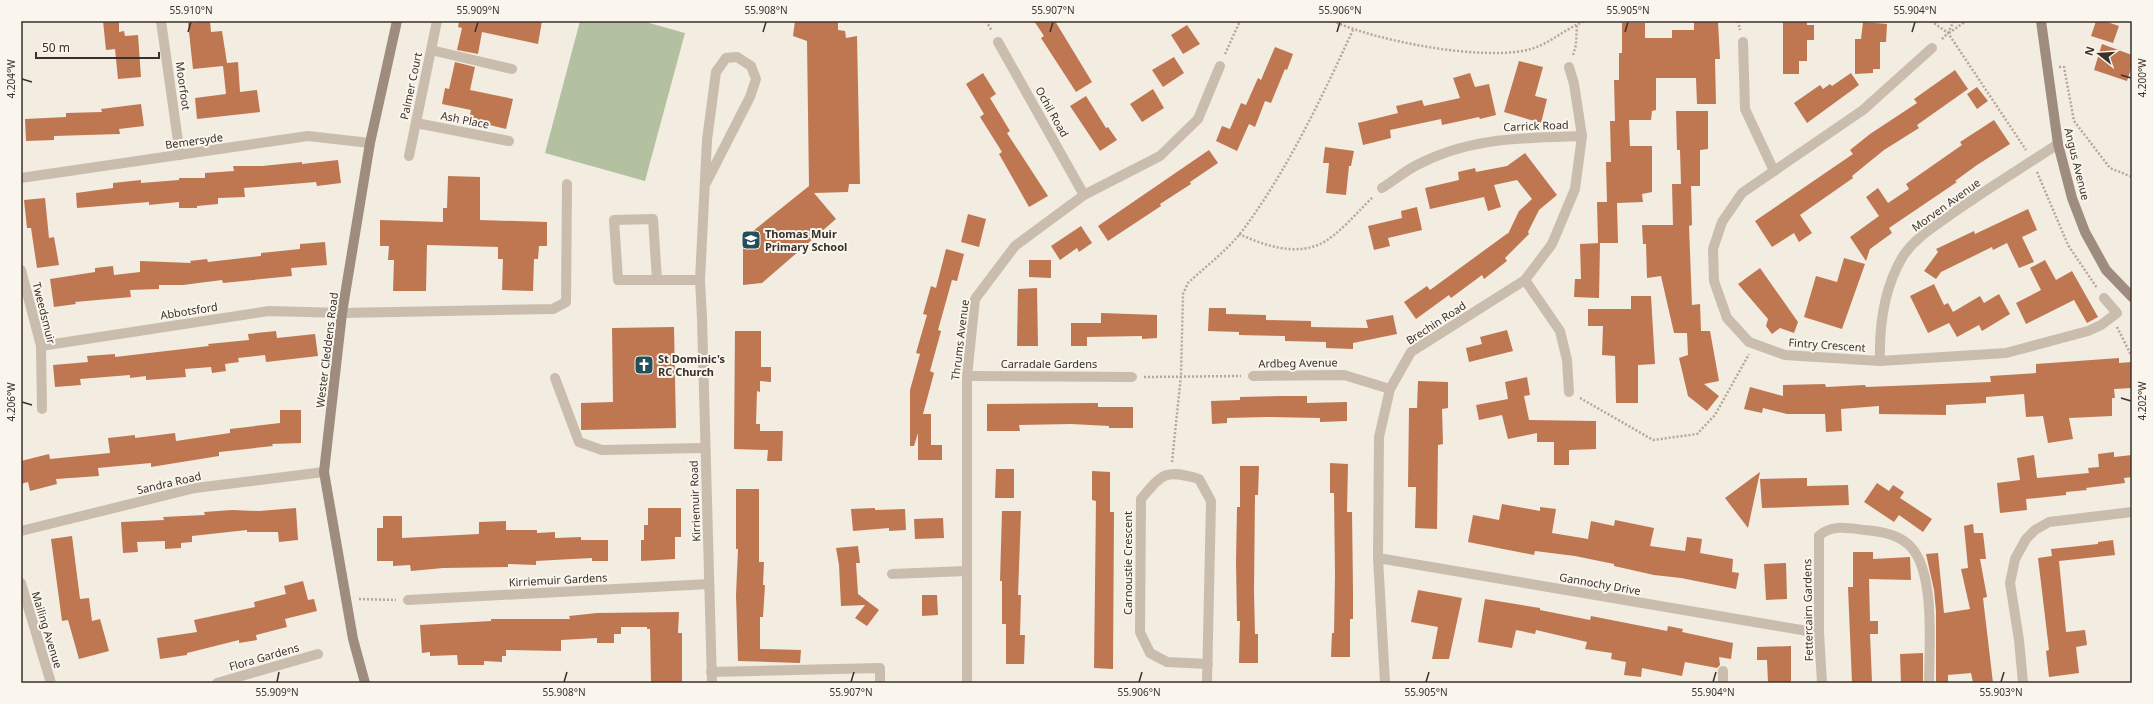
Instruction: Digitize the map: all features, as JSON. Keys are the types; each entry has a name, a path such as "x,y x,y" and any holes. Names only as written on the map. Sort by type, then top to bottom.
{"street":[{"name":"Moorfoot","path":"161,21 180,155"},
{"name":"Wester Cleddens Road","path":"365,683 353,639 324,472 342,313 370,143 397,21"},
{"name":"Palmer Court","path":"410,156 437,21"},
{"name":"Angus Avenue","path":"2041,21 2049,68 2058,144 2072,198 2085,232 2106,270 2132,297"},
{"name":"Ochil Road","path":"998,42 1084,195"},
{"path":"1743,42 1744,109 1774,171"},
{"name":"Fintry Crescent","path":"1932,48 1863,110 1742,193 1722,222 1713,249 1714,281 1727,318 1749,342 1785,355 1880,362 2006,353 2088,331 2112,316"},
{"path":"431,50 512,69"},
{"name":"Kirriemuir Road","path":"706,183 750,97 756,79 751,66 737,57 726,58 716,72 707,140 700,280 712,683"},
{"name":"Thrums Avenue","path":"966,683 967,376 975,299 1015,246 1084,195 1160,156 1198,119 1220,66"},
{"name":"Brechin Road","path":"1385,683 1378,558 1379,437 1390,389 1411,352 1525,280 1552,244 1573,195 1582,136 1574,84 1569,67"},
{"name":"Ash Place","path":"416,123 510,141"},
{"name":"Bemersyde","path":"21,178 308,136 370,143"},
{"name":"Carrick Road","path":"1382,188 1415,166 1453,150 1504,138 1582,136"},
{"name":"Morven Avenue","path":"1880,362 1879,337 1883,309 1890,284 1903,256 1918,238 2058,144"},
{"name":"Abbotsford","path":"41,346 269,311 342,313 553,309 566,302 567,184"},
{"path":"657,280 653,219 614,220 618,280 657,280 700,280"},
{"name":"Tweedsmuir","path":"21,270 41,346 42,409"},
{"path":"1525,280 1560,331 1567,360 1569,392"},
{"path":"2104,298 2117,313 2112,316"},
{"name":"Ardbeg Avenue","path":"1253,376 1344,375 1390,389"},
{"name":"Carradale Gardens","path":"967,376 1132,377"},
{"path":"555,378 579,442 602,450 705,448"},
{"name":"Sandra Road","path":"21,530 195,488 324,472"},
{"path":"1171,474 1176,472 1199,479 1211,501 1208,683"},
{"name":"Carnoustie Crescent","path":"1171,474 1158,479 1141,499 1140,632 1150,653 1167,662 1208,664"},
{"path":"2023,683 2019,640 2010,583 2015,559 2026,540 2035,530 2049,522 2132,512"},
{"name":"Fettercairn Gardens","path":"1822,683 1818,633 1819,536 1830,528 1875,531 1897,537 1910,546 1918,557 1927,584 1929,683"},
{"name":"Gannochy Drive","path":"1378,558 1818,633"},
{"path":"892,574 966,572"},
{"name":"Mailing Avenue","path":"21,584 51,683"},
{"name":"Kirriemuir Gardens","path":"408,600 709,584"},
{"name":"Flora Gardens","path":"217,683 318,654"},
{"path":"711,672 880,668 880,683"},
{"path":"1723,671 1723,683"}],"path":[{"path":"1220,66 1240,21"},
{"path":"1333,21 1353,30 1415,45 1459,51 1501,53 1530,49 1550,41 1577,24 1585,21"},
{"path":"1931,21 1948,33 2032,161 2068,245 2104,298"},
{"path":"1948,33 1954,21"},
{"path":"1932,48 1948,33 1966,21"},
{"path":"1569,67 1576,45 1577,24"},
{"path":"1171,474 1181,375 1183,294 1188,283 1239,234 1284,166 1328,85 1353,30"},
{"path":"2049,68 2064,67 2074,121 2110,168 2132,177"},
{"path":"1239,234 1258,243 1275,247 1293,249 1321,244 1332,236 1382,188"},
{"path":"2112,316 2132,357"},
{"path":"1569,392 1593,404 1653,440 1697,434 1715,415 1755,344"},
{"path":"1132,377 1181,375 1253,376"},
{"path":"346,598 408,600"}],"green space":[{"path":"580,21 642,21 685,33 645,181 545,153"}],"building":[{"path":"103,21 119,21 119,32 124,31 125,36 138,35 141,77 118,79 115,49 106,50"},
{"path":"210,21 211,32 222,31 227,63 238,62 240,92 257,90 260,112 197,119 195,98 226,94 223,66 193,69 188,23"},
{"path":"459,21 542,21 538,44 482,32 478,54 457,50 462,28 458,27"},
{"path":"795,21 838,21 838,30 845,31 846,38 857,36 860,184 849,184 848,192 814,193 836,219 762,283 743,285 743,239 809,186 807,41 793,36"},
{"path":"1034,21 1055,21 1092,82 1076,92 1041,38 1044,36"},
{"path":"1694,21 1718,21 1720,59 1715,59 1716,104 1697,104 1696,78 1656,78 1656,110 1652,111 1651,120 1629,120 1630,146 1652,146 1652,192 1642,194 1643,202 1617,203 1618,243 1598,243 1597,202 1607,202 1606,162 1611,162 1610,121 1615,121 1614,80 1619,80 1619,53 1622,53 1622,23 1645,23 1645,38 1672,38 1672,30 1694,30"},
{"path":"1783,21 1807,21 1807,25 1814,25 1814,40 1807,40 1807,61 1799,61 1799,74 1783,74"},
{"path":"2096,21 2104,21 2119,26 2113,43 2091,36"},
{"path":"1863,22 1887,24 1886,42 1880,42 1880,69 1873,69 1873,73 1855,74 1855,39 1861,39"},
{"path":"1187,25 1200,44 1183,54 1171,35"},
{"path":"2102,44 2132,55 2132,66 2127,81 2094,70"},
{"path":"1275,47 1293,54 1271,103 1265,101 1255,127 1249,124 1237,151 1216,141 1222,126 1230,129 1241,103 1246,105 1258,78 1261,80"},
{"path":"1174,57 1184,73 1163,87 1152,70"},
{"path":"1519,61 1543,67 1535,96 1547,99 1541,123 1504,112"},
{"path":"455,62 475,67 470,90 513,99 506,129 469,120 471,110 442,104 445,88 449,89"},
{"path":"1955,70 1968,89 1917,125 1919,128 1884,150 1852,176 1853,178 1800,215 1812,233 1799,242 1794,233 1772,247 1755,221 1853,154 1850,150 1870,134 1917,103 1914,99"},
{"path":"983,73 996,94 990,98 1010,131 1007,133 1048,196 1029,207 999,154 1002,152 980,117 984,114 966,84"},
{"path":"1470,73 1475,87 1489,84 1496,115 1442,125 1441,119 1390,130 1391,138 1363,145 1358,123 1398,113 1396,106 1422,100 1424,106 1460,98 1453,78"},
{"path":"1851,73 1859,85 1807,123 1794,103 1820,85 1823,89 1830,84 1832,86"},
{"path":"1977,87 1988,101 1977,109 1967,94"},
{"path":"1153,89 1164,108 1142,122 1130,104"},
{"path":"1086,96 1106,128 1108,127 1117,140 1100,151 1070,106"},
{"path":"141,104 144,126 119,129 120,134 54,136 54,140 26,141 25,119 66,117 66,113 102,112 101,109"},
{"path":"1676,111 1708,111 1708,149 1700,150 1700,186 1691,186 1692,225 1689,226 1692,305 1700,304 1701,331 1710,331 1719,381 1704,384 1719,396 1707,411 1688,396 1679,358 1688,355 1687,333 1674,333 1661,276 1647,278 1646,244 1643,244 1642,225 1673,225 1672,184 1681,184 1680,150 1677,150"},
{"path":"1994,120 2010,144 1977,165 1955,181 1957,182 1889,228 1892,233 1870,249 1866,261 1850,237 1879,216 1866,197 1878,188 1888,203 1909,189 1906,184 1962,145 1960,142"},
{"path":"1325,147 1354,151 1351,166 1349,166 1346,195 1326,193 1329,163 1323,163"},
{"path":"1209,150 1218,163 1190,182 1191,184 1160,204 1161,206 1108,241 1098,226"},
{"path":"1525,153 1557,195 1539,210 1528,232 1529,234 1505,258 1507,261 1484,279 1482,275 1451,298 1449,295 1416,319 1404,302 1427,286 1430,290 1508,234 1519,211 1532,199 1517,180 1494,185 1501,207 1488,211 1484,197 1430,209 1425,188 1459,180 1458,172 1475,168 1476,172 1507,166"},
{"path":"338,160 341,183 317,186 316,182 244,188 245,197 218,198 218,204 197,206 197,208 179,208 179,202 149,205 149,202 77,208 76,193 113,188 113,183 141,180 141,183 179,180 179,178 205,178 205,173 234,171 233,166 262,166 302,162 302,164"},
{"path":"448,176 480,177 480,220 547,222 547,246 539,246 538,259 534,259 533,291 502,290 503,259 498,259 498,247 427,245 426,291 393,291 394,260 388,260 389,246 380,246 380,220 443,222 443,208 447,208"},
{"path":"45,198 49,238 54,237 59,265 37,268 31,228 27,228 24,200"},
{"path":"1417,207 1422,230 1388,238 1390,246 1374,250 1368,226 1402,218 1401,211"},
{"path":"2028,209 2037,230 2022,237 2034,262 2019,268 2007,243 1993,250 1992,247 1941,272 1936,279 1924,271 1938,252 1936,249 1974,231 1975,234"},
{"path":"968,214 986,219 979,247 961,242"},
{"path":"1081,226 1092,243 1079,252 1077,248 1060,260 1051,246"},
{"path":"325,242 327,265 291,268 292,276 223,283 222,280 183,285 159,285 159,289 130,290 131,297 75,302 76,304 54,307 50,279 95,272 95,268 113,266 114,275 140,272 140,261 191,263 190,261 207,259 208,262 261,256 261,253 300,249 300,244"},
{"path":"1600,243 1599,298 1574,297 1575,279 1581,279 1580,244"},
{"path":"946,249 964,254 957,281 952,280 938,330 941,331 930,371 934,373 923,414 931,414 931,445 942,445 942,460 918,460 918,433 914,446 910,446 910,390 920,354 916,353 927,315 923,314 931,286 936,288"},
{"path":"1844,258 1865,264 1842,329 1804,317 1816,276 1837,282"},
{"path":"1029,260 1051,260 1051,278 1029,277"},
{"path":"2045,260 2056,280 2072,271 2098,317 2087,323 2074,300 2026,324 2016,303 2041,290 2030,268"},
{"path":"1760,268 1798,322 1794,333 1780,328 1772,334 1766,326 1768,319 1738,284"},
{"path":"1934,284 1944,305 1948,303 1953,312 1980,296 1984,303 1999,294 2010,314 1982,331 1979,325 1957,337 1949,323 1928,333 1910,296"},
{"path":"1037,288 1038,346 1017,346 1018,289"},
{"path":"1631,296 1651,296 1655,364 1638,365 1638,403 1616,403 1615,356 1602,355 1603,326 1588,326 1588,309 1631,309"},
{"path":"1209,308 1226,308 1226,314 1266,315 1266,320 1311,321 1311,327 1368,328 1366,320 1393,315 1397,334 1353,343 1353,349 1326,348 1326,342 1285,341 1285,336 1239,335 1239,332 1208,331"},
{"path":"1101,313 1157,315 1157,338 1142,339 1142,336 1087,337 1087,346 1071,346 1071,323 1101,323"},
{"name":"St Dominic's RC Church","path":"674,327 676,428 581,430 581,403 613,402 612,328"},
{"path":"1507,330 1513,351 1469,362 1466,348 1482,344 1480,337"},
{"path":"276,331 277,338 315,334 318,356 266,362 265,355 238,358 239,362 225,364 226,371 212,373 211,367 185,369 186,377 146,380 146,376 130,378 130,375 80,379 81,385 55,387 53,365 88,362 87,356 115,354 115,357 209,346 208,344 249,340 248,334"},
{"path":"735,331 761,331 761,367 771,367 771,382 760,381 760,392 757,391 756,424 760,424 760,431 783,431 782,461 767,461 768,450 734,449"},
{"path":"2119,358 2119,363 2132,362 2132,388 2114,389 2115,398 2112,398 2112,416 2069,418 2073,439 2048,443 2043,416 2026,417 2024,394 1986,397 1986,403 1946,405 1946,415 1879,414 1879,406 1841,409 1842,431 1826,432 1825,414 1787,414 1763,408 1762,413 1744,409 1750,387 1783,396 1783,385 1825,384 1826,387 1865,385 1866,387 1991,382 1990,376 2036,373 2036,364"},
{"path":"1527,377 1530,395 1524,396 1529,420 1596,421 1596,449 1569,450 1569,465 1554,465 1554,442 1537,442 1537,433 1508,439 1502,415 1479,420 1476,405 1508,399 1505,382"},
{"path":"1418,381 1448,382 1448,408 1442,409 1443,444 1438,445 1437,529 1415,528 1416,487 1408,487 1409,408 1417,408"},
{"path":"1307,396 1307,403 1347,402 1347,421 1320,422 1320,418 1267,417 1227,418 1227,423 1212,424 1211,401 1240,400 1240,397"},
{"path":"1098,403 1098,407 1133,407 1133,428 1109,428 1109,426 1071,424 1019,425 1020,431 987,431 987,404"},
{"path":"280,410 301,410 301,443 272,444 273,446 219,452 219,456 151,467 151,463 98,468 99,476 56,479 57,484 30,491 28,482 21,484 21,461 49,454 50,459 110,453 108,438 135,435 135,438 175,433 176,441 230,433 230,429 280,423"},
{"path":"2114,452 2114,457 2132,455 2132,477 2124,478 2125,483 2066,492 2066,495 2026,499 2027,510 2000,513 1997,483 2020,480 2017,458 2034,455 2037,478 2089,473 2088,468 2099,467 2098,454"},
{"path":"1330,463 1348,464 1347,512 1352,512 1353,590 1353,619 1350,619 1350,657 1331,657 1332,633 1334,633 1335,576 1334,493 1330,493"},
{"path":"1240,466 1259,466 1258,495 1255,495 1254,592 1255,634 1258,634 1258,663 1239,663 1240,621 1237,621 1236,562 1237,507 1240,507"},
{"path":"996,469 1014,469 1014,498 995,498"},
{"path":"1092,471 1110,472 1110,512 1114,512 1113,669 1094,668 1096,501 1092,500"},
{"path":"1760,472 1748,528 1725,498"},
{"path":"1807,478 1807,486 1848,485 1849,505 1762,508 1760,479"},
{"path":"1877,483 1889,491 1893,485 1904,492 1900,498 1932,519 1923,532 1899,515 1894,522 1864,502"},
{"path":"736,489 759,489 759,562 764,562 763,585 765,585 763,617 760,617 760,649 801,650 800,663 738,661 736,595 738,549 736,549"},
{"path":"1502,504 1540,511 1540,507 1556,509 1552,533 1588,539 1591,521 1614,526 1615,520 1654,528 1650,546 1685,551 1687,537 1702,539 1700,553 1733,559 1732,572 1739,573 1736,589 1681,578 1654,575 1614,566 1614,564 1575,556 1535,551 1534,555 1468,542 1473,515 1499,520"},
{"path":"296,508 298,540 279,542 278,532 247,532 247,530 192,536 192,542 181,543 181,548 165,549 165,541 137,542 138,552 123,553 121,522 164,520 163,517 205,515 204,512 232,510 259,511"},
{"path":"648,508 681,508 681,537 675,537 675,559 641,561 641,540 644,540 644,525 648,525"},
{"path":"875,508 875,510 905,509 906,530 889,531 889,528 853,531 851,509"},
{"path":"1002,511 1021,511 1018,595 1021,595 1020,635 1025,635 1024,664 1006,664 1006,624 1002,624 1002,581 1000,581"},
{"path":"383,516 402,516 402,538 479,534 479,522 506,521 506,530 537,530 537,533 555,532 555,538 581,537 581,540 608,540 608,561 592,561 592,558 572,559 536,561 536,565 508,564 508,567 443,568 411,571 410,565 393,566 393,561 377,561 377,528 383,528"},
{"path":"943,518 944,538 915,539 914,519"},
{"path":"1973,524 1974,533 1983,533 1986,559 1980,559 1987,597 1983,598 1993,683 1973,683 1971,673 1948,675 1948,683 1936,683 1936,611 1934,590 1926,554 1938,553 1944,613 1970,609 1961,569 1968,568 1964,526"},
{"path":"72,536 80,599 89,598 92,621 100,619 109,651 79,659 68,620 62,621 51,539"},
{"path":"2113,540 2115,555 2059,561 2066,632 2085,630 2087,645 2076,647 2079,673 2049,677 2046,651 2049,650 2038,558 2052,556 2051,549 2098,544 2098,542"},
{"path":"858,546 860,563 856,563 858,594 879,610 867,626 855,618 865,605 841,606 839,565 836,548"},
{"path":"1853,552 1873,552 1873,559 1910,557 1911,580 1869,579 1870,621 1878,621 1878,634 1870,634 1872,682 1852,683 1848,587 1853,587"},
{"path":"1786,563 1787,599 1766,600 1764,564"},
{"path":"303,581 308,600 314,599 317,611 285,619 287,627 256,635 257,640 239,643 239,640 187,653 187,655 160,659 157,638 197,632 194,620 255,607 254,602 286,594 284,586"},
{"path":"1418,590 1462,598 1449,659 1432,659 1438,627 1411,622"},
{"path":"922,595 937,595 938,615 922,616"},
{"path":"1485,599 1540,608 1540,610 1590,620 1591,616 1667,631 1668,626 1683,629 1682,632 1733,643 1731,659 1719,657 1720,665 1717,668 1685,662 1682,676 1642,668 1641,677 1624,675 1626,662 1611,659 1612,653 1585,649 1587,642 1536,630 1535,634 1516,630 1512,648 1478,642"},
{"path":"679,612 678,633 682,633 682,683 651,683 650,629 647,629 647,627 621,627 621,634 614,634 614,643 597,643 597,638 561,640 561,651 506,650 506,656 502,656 502,662 484,661 484,665 458,665 457,655 430,656 430,652 422,653 420,625 491,621 491,619 570,619 569,616 597,613"},
{"path":"1791,646 1791,683 1768,683 1767,660 1757,660 1757,647"},
{"path":"1923,653 1923,682 1901,683 1900,654"}],"place":[{"name":"Thomas Muir Primary School","path":"751,240"},
{"name":"St Dominic's RC Church","path":"644,365"}]}
